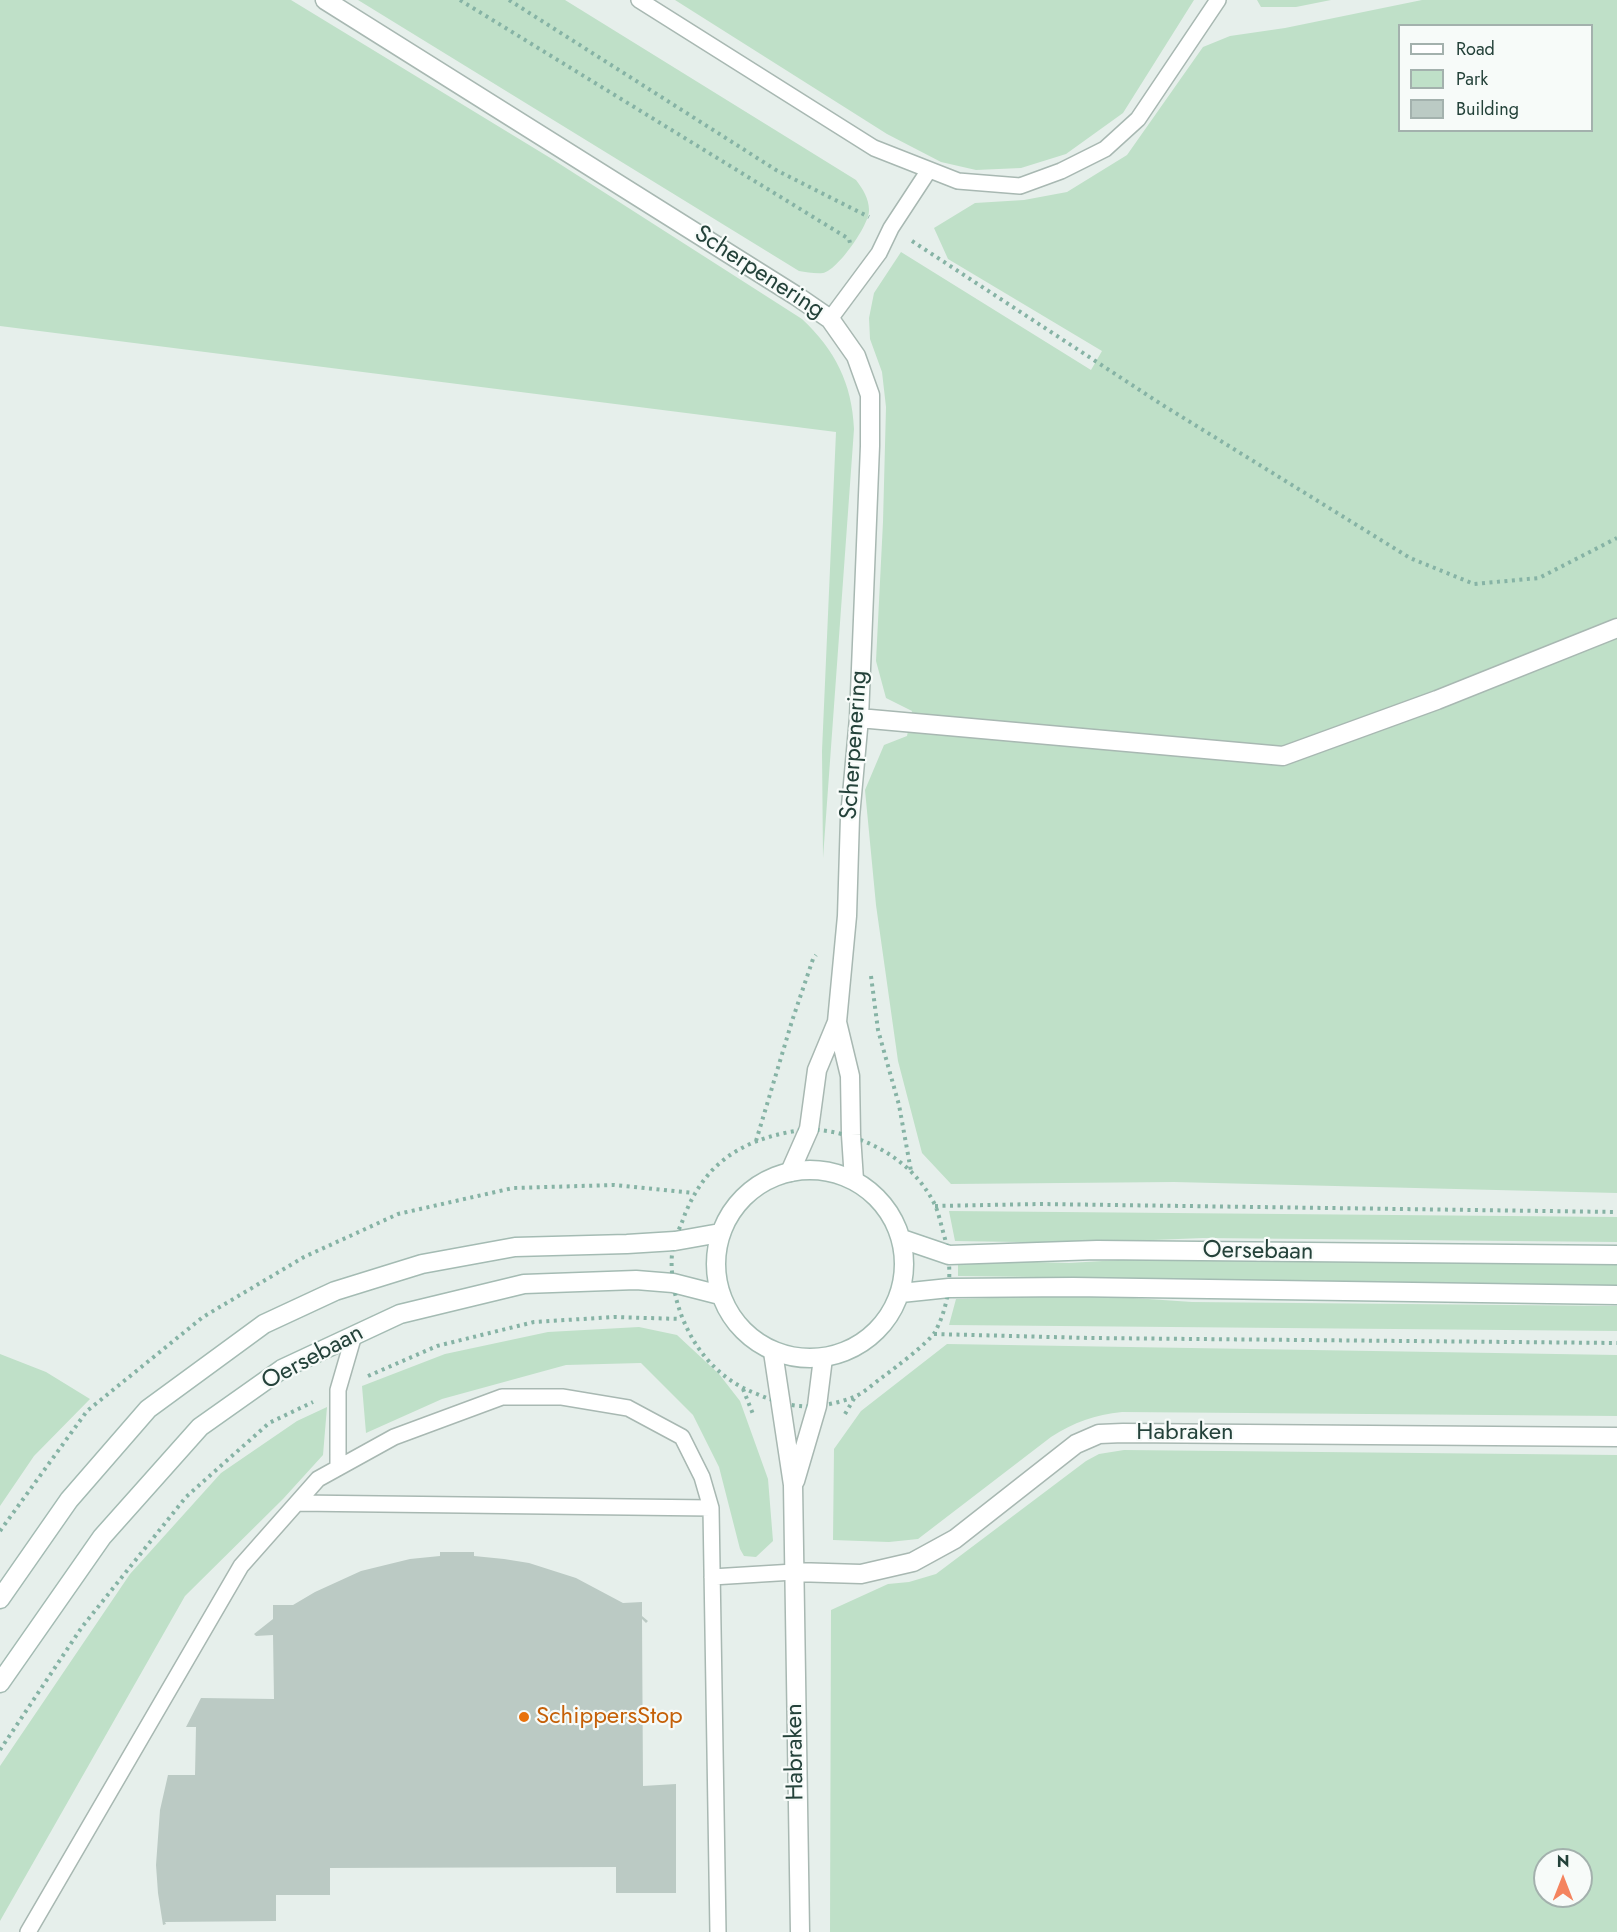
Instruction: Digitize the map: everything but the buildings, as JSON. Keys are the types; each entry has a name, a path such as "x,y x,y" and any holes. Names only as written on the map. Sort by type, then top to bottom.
{"street":[{"name":"Scherpenering","path":"325,0 830,319 856,356 870,395 870,446 859,718 850,817 848,916 837,1022 817,1070 808,1129 790,1172"},
{"path":"859,718 1283,756 1437,700 1617,628"},
{"name":"Scherpenering","path":"837,1022 850,1076 854,1180"},
{"path":"823,1171 854,1180 884,1204 902,1239 905,1266 901,1293 885,1323 860,1345 824,1358 801,1359 773,1352 740,1329 720,1295 715,1274 720,1233 736,1205 760,1184 790,1172 823,1171"},
{"name":"Oersebaan","path":"0,1599 69,1500 148,1409 264,1324 335,1291 422,1264 515,1247 627,1244 720,1233"},
{"name":"Oersebaan","path":"902,1239 949,1255 1097,1250 1617,1256"},
{"name":"Oersebaan","path":"0,1683 102,1537 200,1428 282,1369 400,1314 524,1284 636,1280 673,1283 720,1295"},
{"name":"Oersebaan","path":"901,1293 949,1288 1073,1287 1617,1295"},
{"name":"Habraken","path":"773,1352 793,1485 800,1932"},
{"name":"Habraken","path":"793,1485 817,1406 824,1358"},
{"name":"Habraken","path":"794,1572 861,1574 913,1562 955,1539 1076,1444 1099,1434 1257,1433 1617,1437"}],"lane":[{"path":"639,0 874,148 958,181 1020,186 1061,171 1105,149 1138,119 1218,0"},
{"path":"830,319 879,253 891,228 929,170"},
{"path":"338,1468 338,1390 354,1335"},
{"path":"28,1932 242,1566 318,1479 394,1437 502,1397 562,1397 628,1408 681,1437 702,1477 711,1508 717,1932"},
{"path":"297,1503 711,1508"},
{"path":"712,1577 794,1572"}],"path":[{"path":"460,0 849,240 859,281"},
{"path":"509,0 776,170 891,228 1161,404 1410,558 1474,584 1539,578 1617,538"},
{"path":"756,1141 795,1011 813,959 820,950"},
{"path":"870,969 878,1030 899,1105 911,1172"},
{"path":"808,1129 851,1135 884,1150 911,1172 935,1206 949,1255 949,1288 934,1334 891,1371 855,1397 817,1406 801,1407 781,1404 743,1389 717,1371 696,1347 681,1319 673,1283 672,1262 675,1240 694,1193 721,1162 756,1141 782,1132 808,1129"},
{"name":"Oersebaan","path":"935,1206 1040,1204 1617,1212"},
{"path":"934,1334 1090,1338 1617,1343"}],"green space":[{"path":"0,0 291,0 552,159 802,319 814,331 840,368 850,397 854,429 823,858 822,751 836,432 0,326"},
{"path":"358,0 565,0 856,180 869,206 868,217 859,236 844,256 829,270 823,273 799,271"},
{"path":"675,0 1194,0 1123,113 1066,154 1021,168 976,170 941,162 887,134"},
{"path":"1257,0 1331,0 1296,7 1261,7"},
{"path":"1422,0 1617,0 1617,1193 1174,1182 951,1184 922,1153 898,1061 876,905 865,790 884,745 907,736 912,711 886,698 876,661 886,407 882,372 870,339 869,318 874,293 901,252 1091,370 1102,351 948,259 934,228 975,203 1024,200 1067,192 1127,155 1203,47 1230,36 1285,28"},
{"path":"949,1211 1617,1217 1617,1242 1203,1238 1079,1243 955,1241"},
{"path":"1169,1257 1617,1262 1617,1287 1248,1284 1114,1278 958,1276 958,1260 1069,1263"},
{"path":"1090,1295 1192,1302 1617,1306 1617,1331 949,1325 956,1299"},
{"path":"639,1327 677,1335 719,1374 740,1401 768,1479 773,1541 756,1557 744,1556 740,1549 719,1467 693,1415 641,1363 566,1365 442,1399 366,1433 362,1386 445,1354 548,1332"},
{"path":"947,1344 1617,1355 1617,1416 1112,1413 1076,1423 1051,1437 918,1539 889,1542 833,1540 834,1449 861,1411"},
{"path":"0,1354 46,1372 90,1399 34,1456 0,1506"},
{"path":"327,1407 323,1455 283,1499 185,1596 0,1921 0,1766 130,1574 221,1473 297,1421"},
{"path":"1124,1450 1617,1455 1617,1932 830,1932 831,1610 888,1584 909,1582 936,1574 1086,1461 1099,1454"}],"place":[{"name":"SchippersStop","path":"524,1717"}]}
